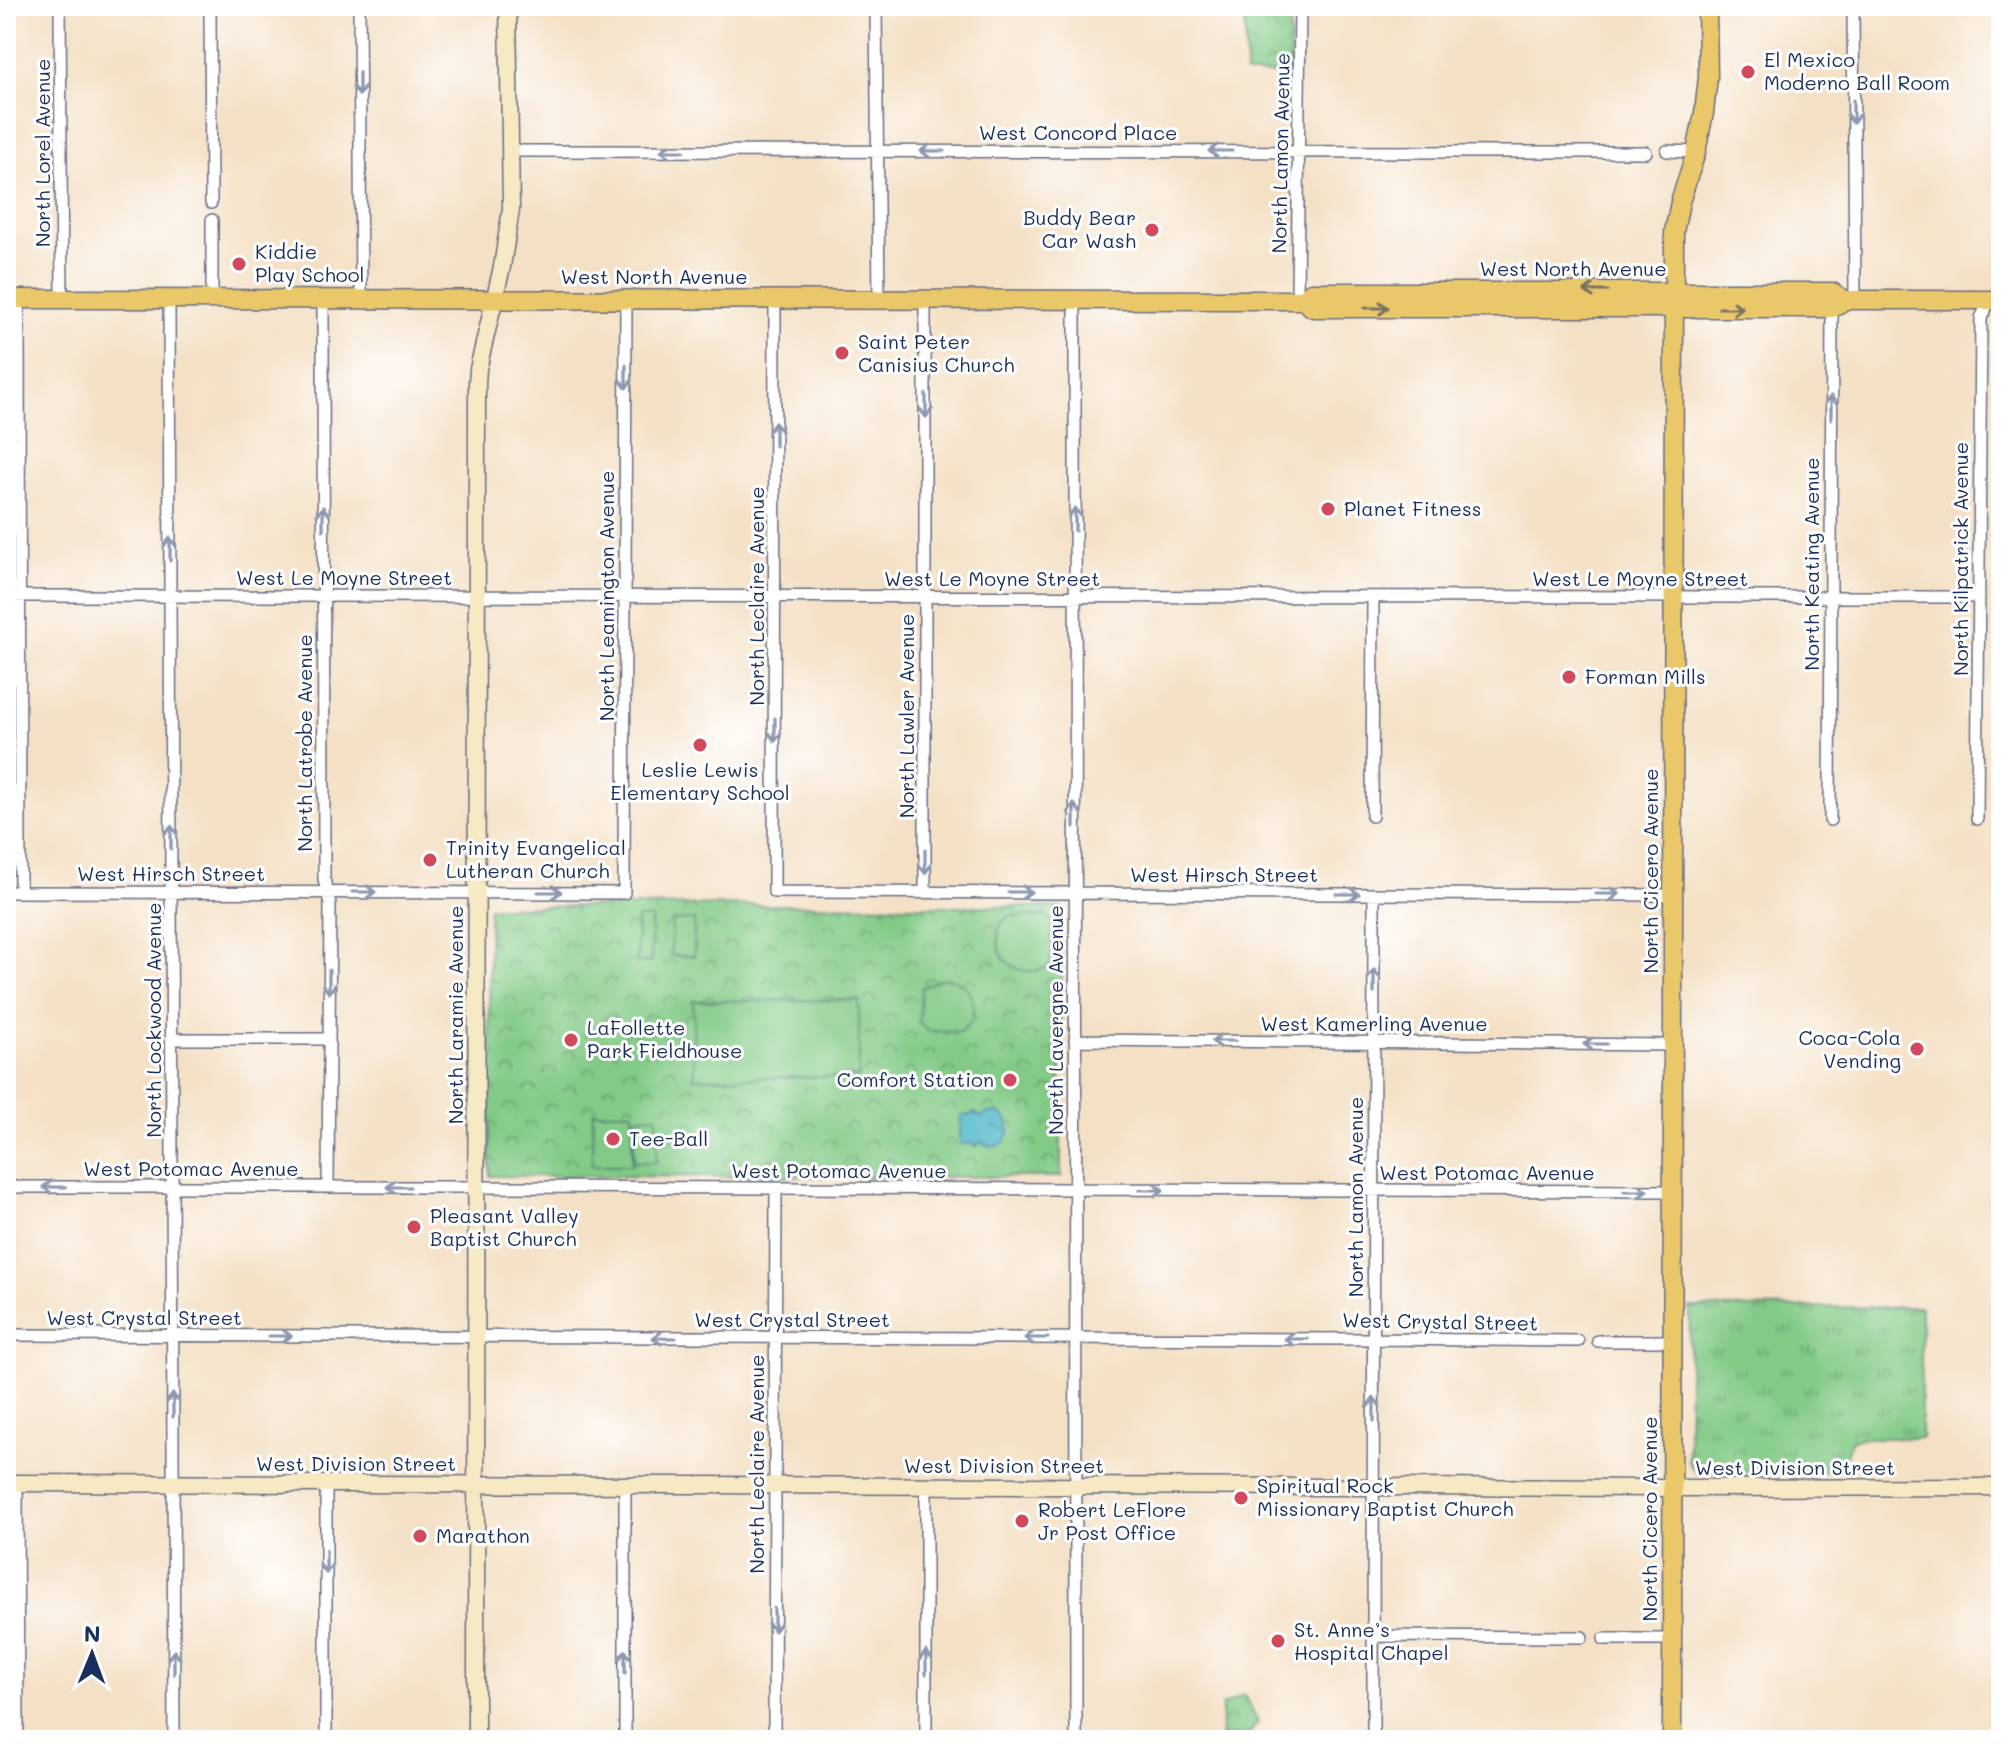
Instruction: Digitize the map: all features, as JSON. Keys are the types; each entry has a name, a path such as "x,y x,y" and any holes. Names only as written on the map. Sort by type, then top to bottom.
{"main road":[{"name":"North Laramie Avenue","path":"476,1740 478,369 510,220 508,6"},
{"name":"North Cicero Avenue","path":"1672,1740 1674,232 1704,113 1708,77 1707,6"},
{"name":"West North Avenue","path":"12,299 1300,300 1311,292 1674,299 1832,292 1844,303 1996,300"},
{"name":"West Division Street","path":"12,1483 2001,1487"}],"street":[{"name":"North Lorel Avenue","path":"60,6 62,299"},
{"path":"210,6 211,203"},
{"path":"359,6 361,299"},
{"path":"876,6 879,300"},
{"name":"North Lamon Avenue","path":"1300,6 1300,300"},
{"name":"North Keating Avenue","path":"1830,820 1830,597 1844,303 1853,6"},
{"name":"West Concord Place","path":"510,151 1646,152"},
{"path":"1667,151 1696,152"},
{"path":"212,220 212,299"},
{"path":"12,299 20,596 20,892"},
{"name":"North Lockwood Avenue","path":"169,299 174,1740"},
{"name":"North Latrobe Avenue","path":"323,299 324,879 330,904 328,1187"},
{"name":"North Leamington Avenue","path":"624,893 626,299"},
{"name":"North Leclaire Avenue","path":"774,892 775,300"},
{"name":"North Lawler Avenue","path":"925,300 925,892"},
{"name":"North Lavergne Avenue","path":"1075,300 1076,1740"},
{"name":"North Kilpatrick Avenue","path":"1977,819 1981,318 1996,300"},
{"name":"West Le Moyne Street","path":"6,596 1979,597"},
{"path":"1372,816 1373,597"},
{"name":"West Hirsch Street","path":"6,892 624,893"},
{"name":"West Hirsch Street","path":"774,892 1673,895"},
{"name":"North Lamon Avenue","path":"1373,1740 1374,894"},
{"path":"172,1039 329,1039"},
{"name":"West Kamerling Avenue","path":"1075,1040 1673,1045"},
{"name":"West Potomac Avenue","path":"6,1187 1672,1191"},
{"name":"North Leclaire Avenue","path":"774,1740 776,1189"},
{"name":"West Crystal Street","path":"6,1335 1578,1341"},
{"path":"1598,1341 1673,1341"},
{"path":"12,1483 18,1740"},
{"path":"326,1484 326,1740"},
{"path":"625,1485 625,1740"},
{"path":"926,1486 926,1740"},
{"path":"1373,1636 1582,1637"},
{"path":"1604,1639 1672,1639"}],"green space":[{"path":"1245,16 1290,16 1290,74 1246,74"},
{"path":"489,907 1061,907 1061,1177 490,1176"},
{"path":"1010,916 1047,916 1052,922 1049,966 1040,970 1023,970 1002,956 999,927"},
{"path":"637,918 651,918 651,962 637,962"},
{"path":"694,920 694,956 671,956 672,921"},
{"path":"943,978 964,986 971,997 972,1020 961,1032 928,1031 919,1023 921,988"},
{"path":"859,1000 859,1077 694,1078 693,1001"},
{"name":"Tee-Ball","path":"593,1112 633,1112 632,1165 592,1165"},
{"path":"657,1116 657,1162 634,1162 634,1117"},
{"path":"1921,1307 1921,1438 1851,1440 1841,1471 1696,1472 1688,1462 1690,1308"},
{"path":"1244,1695 1258,1722 1248,1736 1221,1736 1222,1706"}],"water":[{"path":"974,1112 981,1117 994,1113 1006,1118 1010,1129 1006,1140 994,1146 980,1142 975,1147 960,1144 961,1115"}],"place":[{"name":"El Mexico Moderno Ball Room","path":"1748,72"},
{"name":"Buddy Bear Car Wash","path":"1152,230"},
{"name":"Kiddie Play School","path":"239,264"},
{"name":"Saint Peter Canisius Church","path":"842,353"},
{"name":"Planet Fitness","path":"1328,509"},
{"name":"Forman Mills","path":"1569,677"},
{"name":"Leslie Lewis Elementary School","path":"700,745"},
{"name":"Trinity Evangelical Lutheran Church","path":"430,860"},
{"name":"LaFollette Park Fieldhouse","path":"571,1040"},
{"name":"Coca-Cola Vending","path":"1917,1049"},
{"name":"Comfort Station","path":"1010,1080"},
{"name":"Tee-Ball","path":"613,1139"},
{"name":"Pleasant Valley Baptist Church","path":"414,1227"},
{"name":"Spiritual Rock Missionary Baptist Church","path":"1241,1498"},
{"name":"Robert LeFlore Jr Post Office","path":"1022,1521"},
{"name":"Marathon","path":"420,1536"},
{"name":"St. Anne’s Hospital Chapel","path":"1278,1641"}]}
